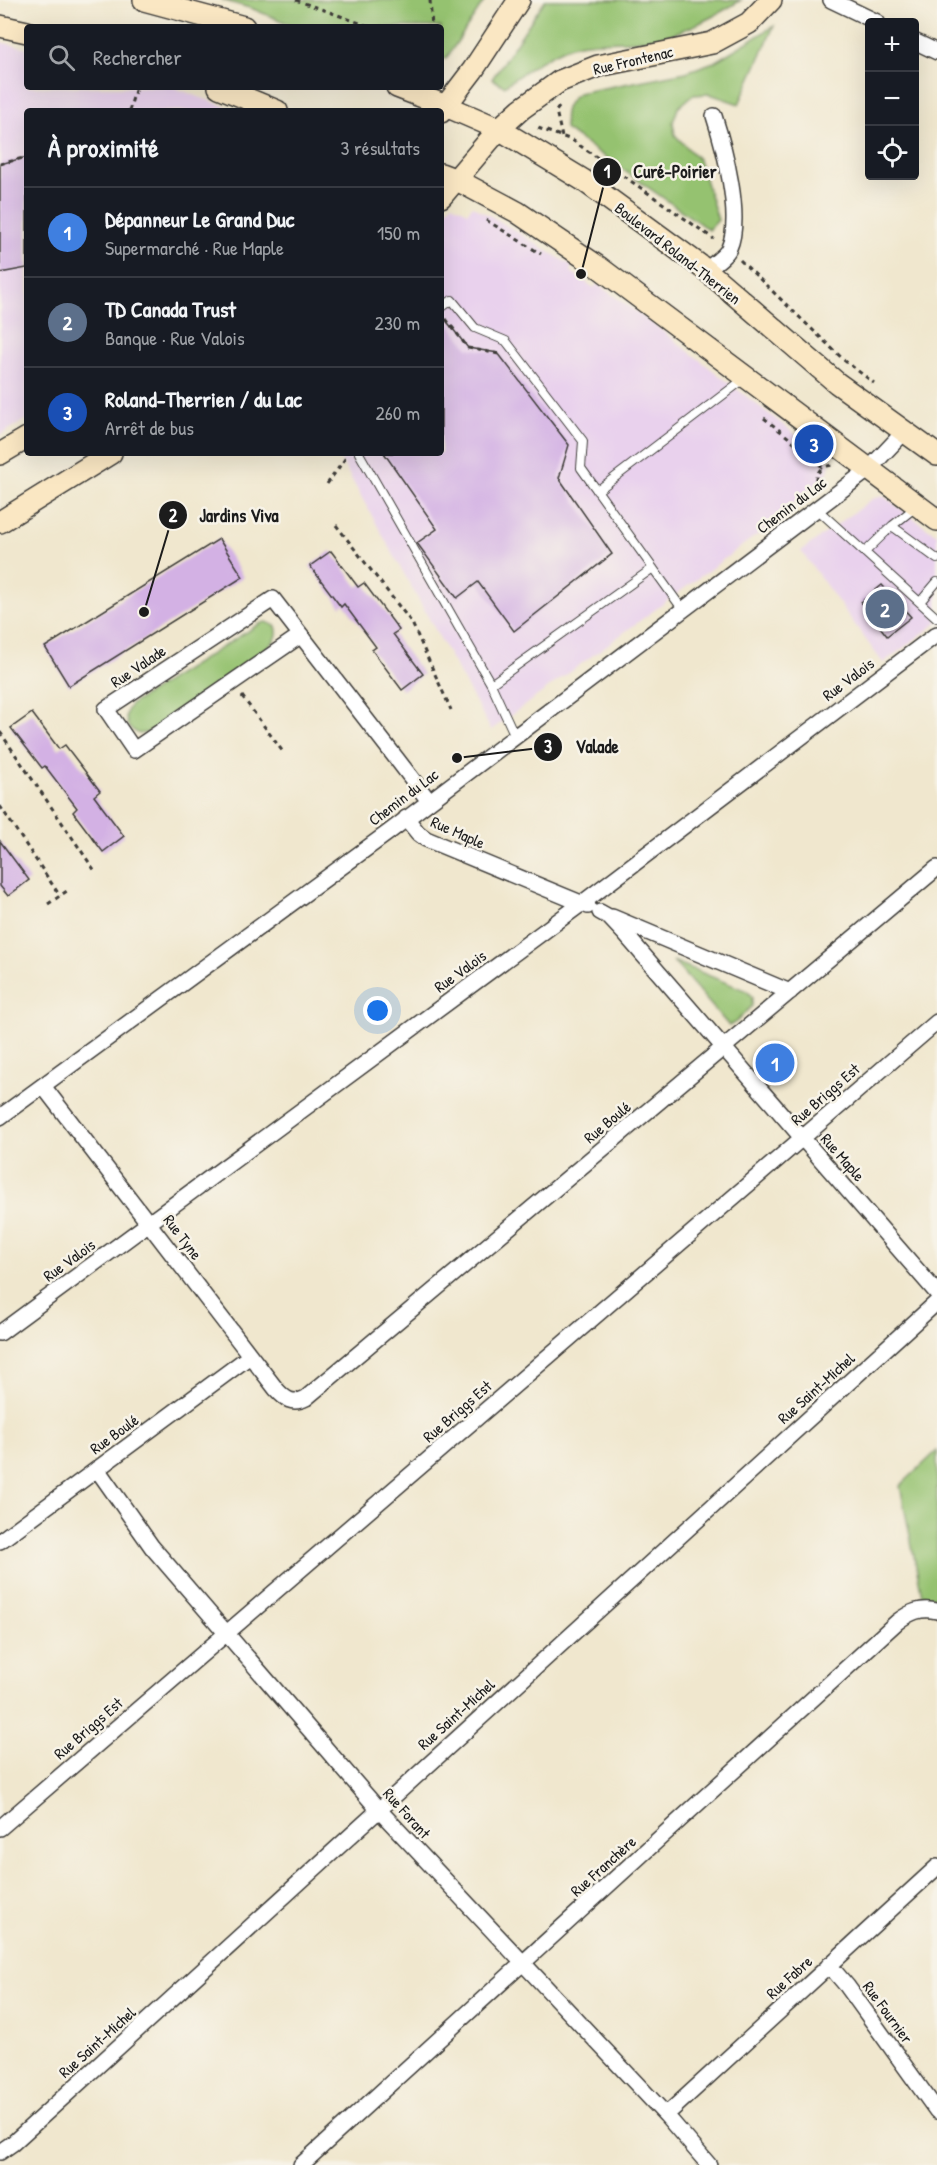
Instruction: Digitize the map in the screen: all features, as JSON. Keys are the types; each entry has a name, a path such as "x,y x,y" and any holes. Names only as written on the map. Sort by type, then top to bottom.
{"main road":[{"path":"144,0 233,24"},
{"path":"444,108 473,70 519,0"},
{"name":"Rue Frontenac","path":"449,177 521,109 561,81 598,66 712,43 749,23 771,0"},
{"path":"0,26 24,31"},
{"path":"226,90 271,108"},
{"name":"Boulevard Roland-Therrien","path":"403,90 441,108"},
{"name":"Boulevard Roland-Therrien","path":"444,109 499,129 583,180 706,270 837,383 937,455"},
{"path":"449,177 517,212 600,268 937,520"},
{"path":"0,454 24,440"},
{"path":"0,522 106,456"}],"street":[{"path":"831,0 869,18"},
{"path":"919,43 937,52"},
{"path":"706,270 729,249 734,224 725,149 714,116"},
{"name":"Chemin du Lac","path":"0,1117 429,801 868,470 905,431"},
{"name":"Rue Valade","path":"301,634 134,750 106,709 273,599 301,634 429,801"},
{"name":"Rue Valois","path":"0,1333 581,904 937,634"},
{"name":"Rue Maple","path":"406,818 426,839 790,992"},
{"name":"Rue Boulé","path":"299,1401 306,1398 937,868"},
{"name":"Rue Maple","path":"600,912 616,924 937,1293"},
{"name":"Rue Briggs Est","path":"0,1828 937,1022"},
{"name":"Rue Tyne","path":"43,1086 283,1397 293,1402 299,1401"},
{"name":"Rue Saint-Michel","path":"0,2152 937,1302"},
{"name":"Rue Boulé","path":"0,1541 250,1356"},
{"name":"Rue Forant","path":"97,1469 140,1532 378,1809 666,2115 709,2165"},
{"name":"Rue Franchère","path":"301,2165 897,1622 911,1612 937,1611"},
{"name":"Rue Fabre","path":"666,2115 937,1867"},
{"name":"Rue Fournier","path":"829,1965 847,1986 937,2111"}],"lane":[{"path":"444,306 452,300 475,328 506,341 583,441 581,468 683,609"},
{"path":"597,490 741,383 745,377"},
{"path":"361,456 491,684 515,736"},
{"path":"865,552 917,506"},
{"path":"817,508 937,618"},
{"path":"892,526 937,559"},
{"path":"491,684 653,568"},
{"path":"920,602 937,582"}],"path":[{"path":"296,0 363,24"},
{"path":"430,0 432,24"},
{"path":"130,108 135,90"},
{"path":"0,164 24,158"},
{"path":"485,219 545,257"},
{"path":"444,317 468,348 498,353 504,361"},
{"path":"758,412 822,467 836,465"},
{"path":"327,484 347,456"},
{"path":"336,525 412,623 451,710"},
{"path":"232,682 284,752"},
{"path":"0,732 95,871"},
{"path":"0,806 60,896"},
{"path":"48,904 67,891"}],"shaded area":[{"path":"0,42 24,47 24,90 180,90 229,108 24,108 24,421 0,435"},
{"path":"452,204 468,212 472,206 572,266 570,271 594,288 597,284 656,326 828,460 830,465 826,478 789,507 791,510 491,730 339,456 444,456 444,213"},
{"path":"883,496 937,535 937,623 883,663 801,551 872,499"}],"green space":[{"path":"222,0 485,0 446,59 444,59 444,24 289,24 253,9"},
{"path":"545,0 741,0 707,19 669,35 644,40 596,42 571,46 528,69 504,86 492,79"},
{"path":"774,26 739,104 710,94 693,95 678,108 673,122 675,135 699,160 718,220 709,230 565,129 566,109 578,93 686,72 714,62"},
{"path":"266,622 276,626 277,629 276,637 269,646 150,732 139,734 129,728 126,714 133,703 259,624"},
{"path":"673,961 747,991 752,997 752,1006 729,1026"},
{"path":"937,1451 937,1597 922,1596 900,1486"}],"building":[{"path":"24,158 24,269 0,273 0,164"},
{"path":"444,318 468,348 498,353 569,445 559,478 612,554 514,631 478,582 457,598 417,543 437,529 386,456 444,456"},
{"path":"219,539 243,577 69,686 45,647"},
{"path":"331,551 358,587 364,583 399,630 393,634 423,674 402,690 372,650 376,647 344,604 341,607 310,566"},
{"path":"882,585 911,617 887,636 861,602"},
{"path":"32,713 59,749 65,745 100,791 94,796 124,836 103,852 73,812 77,808 45,766 42,768 11,728"},
{"path":"0,841 29,880 8,896 0,886"}],"place":[{"name":"Curé-Poirier","path":"581,274"},
{"name":"Roland-Therrien / du Lac","path":"814,444"},
{"name":"TD Canada Trust","path":"885,609"},
{"name":"Jardins Viva","path":"144,612"},
{"name":"Valade","path":"457,758"},
{"name":"Dépanneur Le Grand Duc","path":"775,1063"}]}
